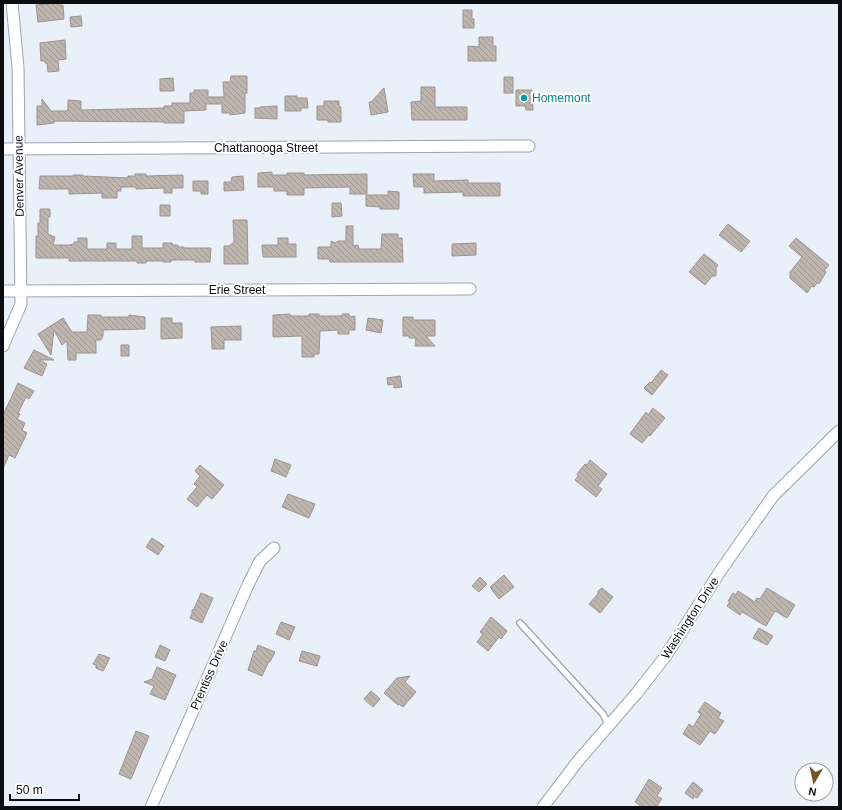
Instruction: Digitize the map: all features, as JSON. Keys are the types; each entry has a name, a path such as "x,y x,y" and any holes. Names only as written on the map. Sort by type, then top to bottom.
{"street":[{"name":"Denver Avenue","path":"3,346 21,304 18,67 12,3"},
{"name":"Chattanooga Street","path":"3,149 529,146"},
{"name":"Erie Street","path":"3,291 470,289"},
{"name":"Washington Drive","path":"543,807 575,765 665,657 721,570 773,496 839,431"},
{"name":"Prentiss Drive","path":"151,807 248,585 260,561 274,548"}],"lane":[{"path":"520,622 603,714 609,726"}],"building":[{"path":"58,3 58,5 63,5 64,19 38,22 36,5"},
{"path":"463,10 472,10 474,28 463,28"},
{"path":"81,16 82,26 71,27 70,17"},
{"path":"479,37 493,37 493,46 496,46 496,61 468,61 468,46 479,47"},
{"path":"65,40 66,59 58,60 59,71 48,72 47,63 45,63 45,61 41,61 40,43"},
{"path":"231,76 247,76 245,113 230,115 230,113 222,113 222,104 206,104 206,110 184,111 184,123 54,121 54,123 37,125 37,106 42,106 42,99 51,111 68,110 68,100 81,101 81,110 164,108 164,106 172,106 172,103 190,103 190,93 194,93 194,90 208,90 208,97 224,97 223,82 230,82"},
{"path":"504,77 513,77 513,93 504,93"},
{"path":"173,78 174,91 160,91 160,79"},
{"path":"421,87 435,87 435,107 467,107 467,120 412,120 411,102 421,101"},
{"path":"384,88 388,112 371,115 369,102 371,102"},
{"name":"Homemont","path":"516,90 532,90 533,110 526,110 525,106 516,106"},
{"path":"285,96 307,98 308,108 301,108 301,111 285,111"},
{"path":"324,101 339,101 339,107 341,107 341,122 317,120 317,106 324,106"},
{"path":"277,106 277,119 255,118 255,108"},
{"path":"272,172 272,175 287,175 287,173 304,173 304,175 367,174 367,194 350,194 350,187 304,188 304,195 287,195 287,191 274,191 274,187 258,187 258,173"},
{"path":"135,174 146,174 146,176 183,175 183,188 172,188 172,193 164,193 164,188 136,189 136,187 121,187 121,191 117,191 117,198 102,198 102,193 69,194 69,189 39,189 40,176 83,175 128,178 128,176 135,176"},
{"path":"413,174 434,174 434,181 468,180 468,183 500,183 500,196 463,196 463,192 424,193 424,187 414,187"},
{"path":"243,176 244,190 224,191 224,182 231,182 232,177"},
{"path":"193,181 208,181 208,194 201,194 201,191 193,191"},
{"path":"388,191 399,192 399,209 380,209 380,207 366,206 366,195 388,195"},
{"path":"332,203 341,203 342,216 332,217"},
{"path":"160,205 170,205 170,216 160,216"},
{"path":"40,209 50,209 50,217 48,217 48,234 55,237 53,245 74,244 74,242 78,242 78,238 87,238 87,249 107,249 107,243 116,243 116,249 132,249 132,236 142,236 142,248 163,248 163,243 172,243 172,245 178,245 178,247 184,248 211,248 210,262 195,262 195,260 171,260 171,262 146,261 146,263 137,263 137,261 69,261 69,258 36,258 36,236 38,236 38,223 40,223"},
{"path":"233,220 247,220 248,264 224,264 224,246 229,246 234,242"},
{"path":"728,224 750,241 741,252 719,235"},
{"path":"346,226 353,226 353,246 358,245 359,249 381,249 382,234 398,234 398,238 402,238 403,262 330,262 329,259 318,259 318,247 331,247 331,241 335,243 338,241 346,241"},
{"path":"278,238 288,238 288,244 296,244 296,257 263,257 262,245 278,245"},
{"path":"796,238 829,265 824,271 826,272 819,284 818,282 814,287 812,286 807,293 790,278 790,272 802,257 789,246"},
{"path":"476,243 476,255 452,256 452,244"},
{"path":"704,254 718,265 716,268 716,276 712,276 705,285 689,272"},
{"path":"290,314 290,316 309,316 309,314 319,314 319,316 342,316 342,314 349,314 350,317 355,316 355,330 349,330 349,334 338,334 338,330 320,331 319,354 314,354 314,357 302,357 302,336 273,337 273,315"},
{"path":"88,315 101,315 101,317 129,317 129,315 145,317 145,329 103,330 101,340 96,340 96,353 76,353 76,360 68,360 67,341 62,345 54,330 51,355 38,334 63,318 72,332 87,332"},
{"path":"403,317 413,317 413,320 435,320 435,336 426,336 435,346 415,346 416,338 403,336"},
{"path":"161,318 172,318 172,323 182,323 182,338 161,339"},
{"path":"368,318 383,320 381,333 366,330"},
{"path":"241,326 241,340 224,340 224,349 212,349 211,327"},
{"path":"121,345 129,345 129,356 121,356"},
{"path":"34,350 54,360 39,360 47,364 42,376 24,368"},
{"path":"661,370 668,375 652,395 644,388 650,382 651,383"},
{"path":"400,376 402,387 394,388 394,384 388,385 387,378"},
{"path":"18,383 34,391 29,399 26,397 18,413 20,414 17,419 25,423 22,430 27,433 15,458 9,455 3,469 3,415"},
{"path":"653,408 665,418 642,443 630,434 646,412 648,415"},
{"path":"275,459 291,465 286,477 271,471"},
{"path":"590,460 607,474 598,486 602,489 596,497 575,480 578,476 577,474 585,464 587,465"},
{"path":"200,465 224,485 212,499 207,495 197,507 187,499 197,487 194,484 200,476 195,471"},
{"path":"288,494 315,504 309,518 282,507"},
{"path":"152,538 164,546 158,555 146,547"},
{"path":"504,575 514,587 499,599 490,587"},
{"path":"480,577 487,584 479,592 472,586"},
{"path":"602,588 613,597 600,613 589,604 598,594 598,591"},
{"path":"767,588 795,605 787,618 775,611 766,626 742,612 740,615 727,606 733,593 736,595 738,591 755,602 757,598 760,599"},
{"path":"201,593 213,598 202,623 190,618 192,610 194,609"},
{"path":"491,617 507,631 501,639 499,637 488,651 477,642 483,634 480,632"},
{"path":"281,622 295,627 289,640 276,634"},
{"path":"759,628 773,636 767,645 753,638"},
{"path":"160,645 170,650 165,661 155,657"},
{"path":"258,645 275,652 262,676 248,670 254,651 256,651"},
{"path":"302,651 320,656 317,666 299,661"},
{"path":"99,654 110,658 103,671 96,668 96,665 93,664"},
{"path":"157,667 176,675 165,700 150,694 154,686 144,682 152,679"},
{"path":"410,676 405,682 416,692 403,707 399,704 398,705 384,693 397,678"},
{"path":"371,691 380,699 373,707 364,699"},
{"path":"705,702 721,713 718,718 724,721 715,734 710,731 700,745 683,734 689,724 693,727 701,714 698,712"},
{"path":"136,731 149,736 131,779 119,774"},
{"path":"649,779 662,788 657,796 662,799 656,807 642,807 635,802"},
{"path":"693,782 703,790 697,798 694,796 693,799 685,793"}],"place":[{"name":"Homemont","path":"524,98"}]}
